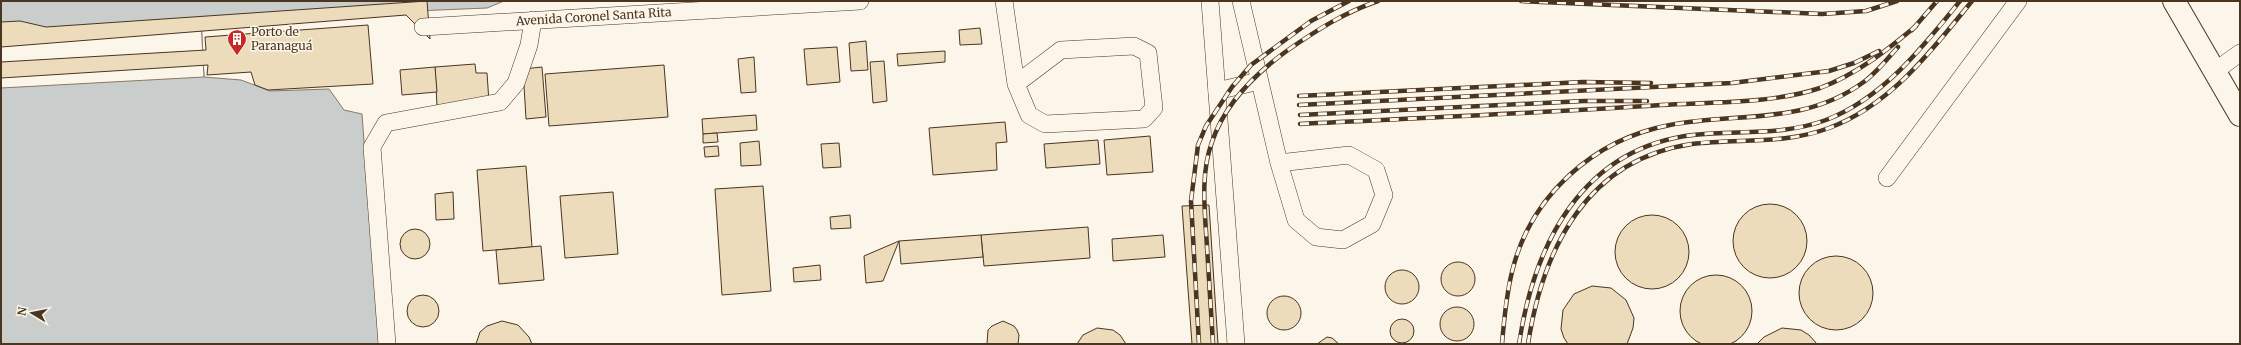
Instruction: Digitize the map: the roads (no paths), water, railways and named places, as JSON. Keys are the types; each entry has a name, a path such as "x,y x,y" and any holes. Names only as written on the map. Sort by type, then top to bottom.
{"main road":[{"path":"2174,1 2240,115"}],"street":[{"name":"Avenida Coronel Santa Rita","path":"423,27 860,1"},
{"path":"1004,1 1016,84 1029,115 1045,124 1144,119 1154,108 1148,52 1134,46 1061,50 1016,84"},
{"path":"1210,1 1236,344"},
{"path":"1241,1 1279,163 1296,220 1316,237 1343,240 1372,224 1384,195 1376,170 1349,155 1279,163"},
{"path":"1887,178 2018,1"},
{"path":"387,344 372,147 386,123 500,102 516,83 529,45 533,20"},
{"path":"2214,71 2240,53"},
{"path":"1217,91 1259,82"}],"railway":[{"path":"1199,344 1191,201 1198,145 1206,126 1232,87 1251,65 1311,21 1349,1"},
{"path":"1213,344 1204,194 1208,154 1218,128 1225,114 1243,90 1276,59 1332,22 1354,10 1378,1"},
{"path":"1521,1 1822,14 1866,11 1897,1"},
{"path":"1912,30 1937,1"},
{"path":"1519,344 1526,307 1537,271 1551,237 1570,207 1593,180 1621,159 1654,144 1693,135 1760,132 1793,128 1826,120 1847,110 1866,99 1900,70 1960,1"},
{"path":"1528,344 1535,308 1545,274 1559,242 1576,214 1598,189 1624,168 1655,153 1692,144 1795,137 1829,128 1851,118 1891,91 1909,74 1926,57 1972,1"},
{"path":"1300,124 1762,100 1782,97 1820,88 1846,76 1871,61 1916,26"},
{"path":"1502,344 1508,290 1521,244 1534,219 1550,196 1569,175 1591,158 1616,143 1642,132 1670,125 1695,121 1770,115 1819,105 1842,95 1865,81 1898,47"},
{"path":"1299,105 1732,83 1829,71 1854,63 1879,51"},
{"path":"1299,96 1583,82 1651,83"},
{"path":"1300,115 1584,101 1647,101"}],"place":[{"name":"Porto de Paranaguá","path":"237,56"}]}
